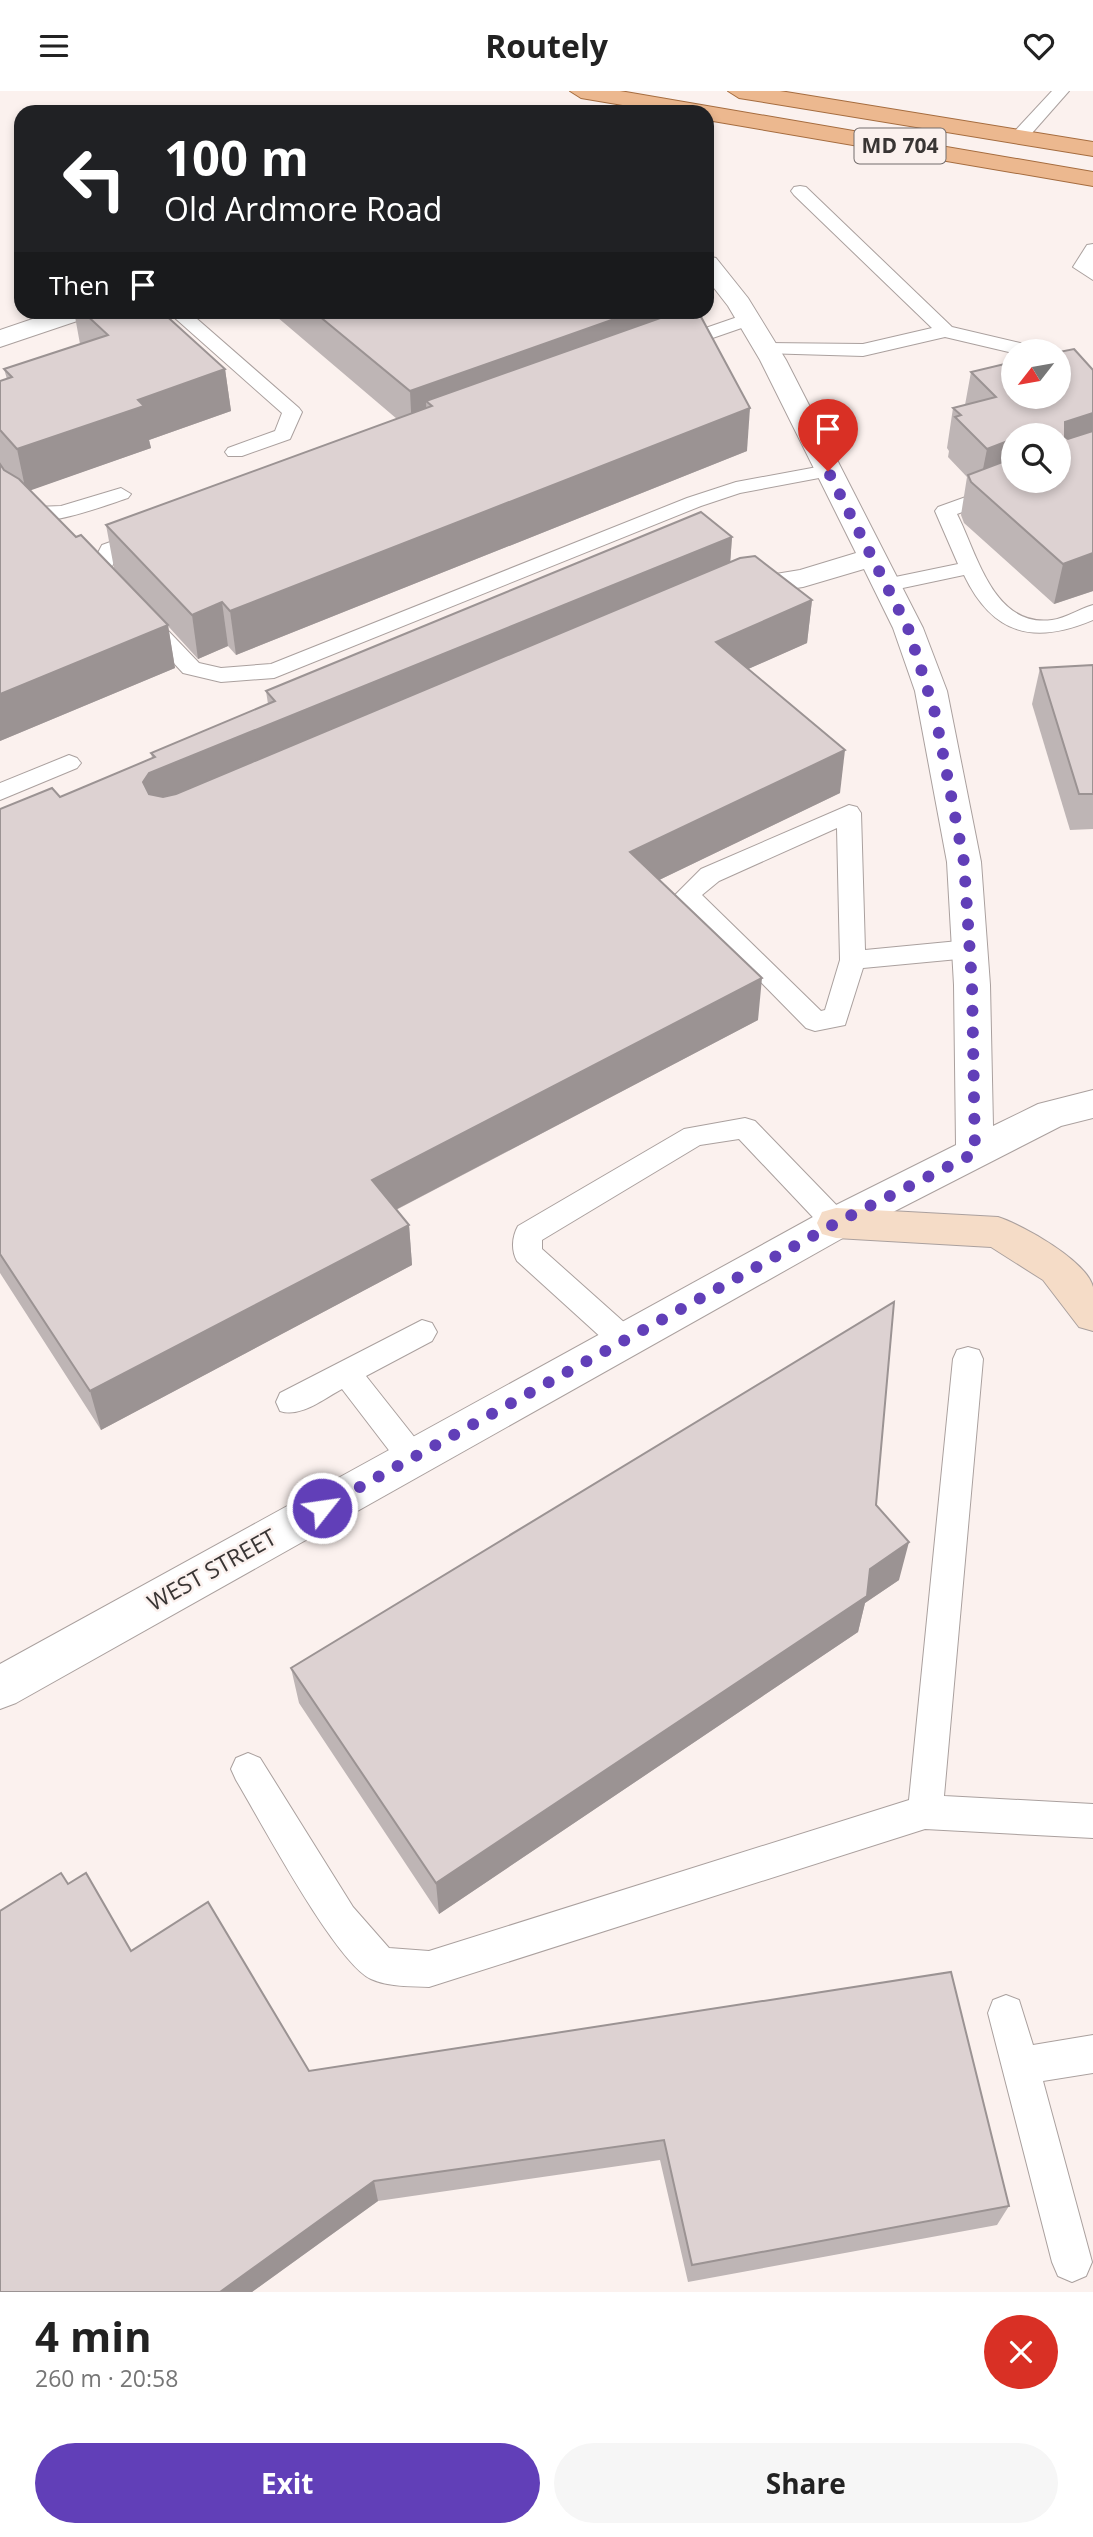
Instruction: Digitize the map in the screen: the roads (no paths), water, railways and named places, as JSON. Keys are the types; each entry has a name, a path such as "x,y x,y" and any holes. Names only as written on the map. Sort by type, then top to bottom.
{"main road":[{"name":"MD 704","path":"581,91 664,105"},
{"name":"MD 704","path":"739,91 1093,149"},
{"name":"MD 704","path":"714,114 1093,179"},
{"path":"836,1223 998,1232 1057,1269 1093,1315"}],"street":[{"path":"714,275 748,319 766,349 884,586 908,628 930,691 964,862 975,1153"},
{"path":"0,339 59,319"},
{"path":"704,600 729,590 803,579 870,558"},
{"name":"WEST STREET","path":"0,1688 836,1223 1051,1114 1093,1104"}],"lane":[{"path":"1019,137 1061,91"},
{"path":"800,191 945,331"},
{"path":"1093,249 1082,267 1093,275"},
{"path":"185,319 292,412 283,435 235,452"},
{"path":"657,352 748,319"},
{"path":"766,349 863,350 945,331 1001,344"},
{"path":"161,530 109,549 99,572 191,668 221,675 274,671 694,502 736,488 828,471"},
{"path":"0,478 30,513 62,512 121,494"},
{"path":"1001,491 945,511 958,534 968,568 996,608 1014,622 1048,628 1093,612"},
{"path":"884,586 946,575 968,568"},
{"path":"0,792 69,763"},
{"path":"849,813 853,960 836,1019 815,1021 687,895 710,875 849,813"},
{"path":"853,960 969,949"},
{"path":"625,1341 527,1253 528,1234 694,1136 745,1128 836,1223"},
{"path":"291,1402 422,1332"},
{"path":"925,1812 968,1359"},
{"path":"347,1374 412,1457"},
{"path":"248,1769 340,1920 380,1965 429,1969 925,1812 1093,1821"},
{"path":"1006,2013 1072,2262"},
{"path":"1020,2066 1093,2054"}]}
